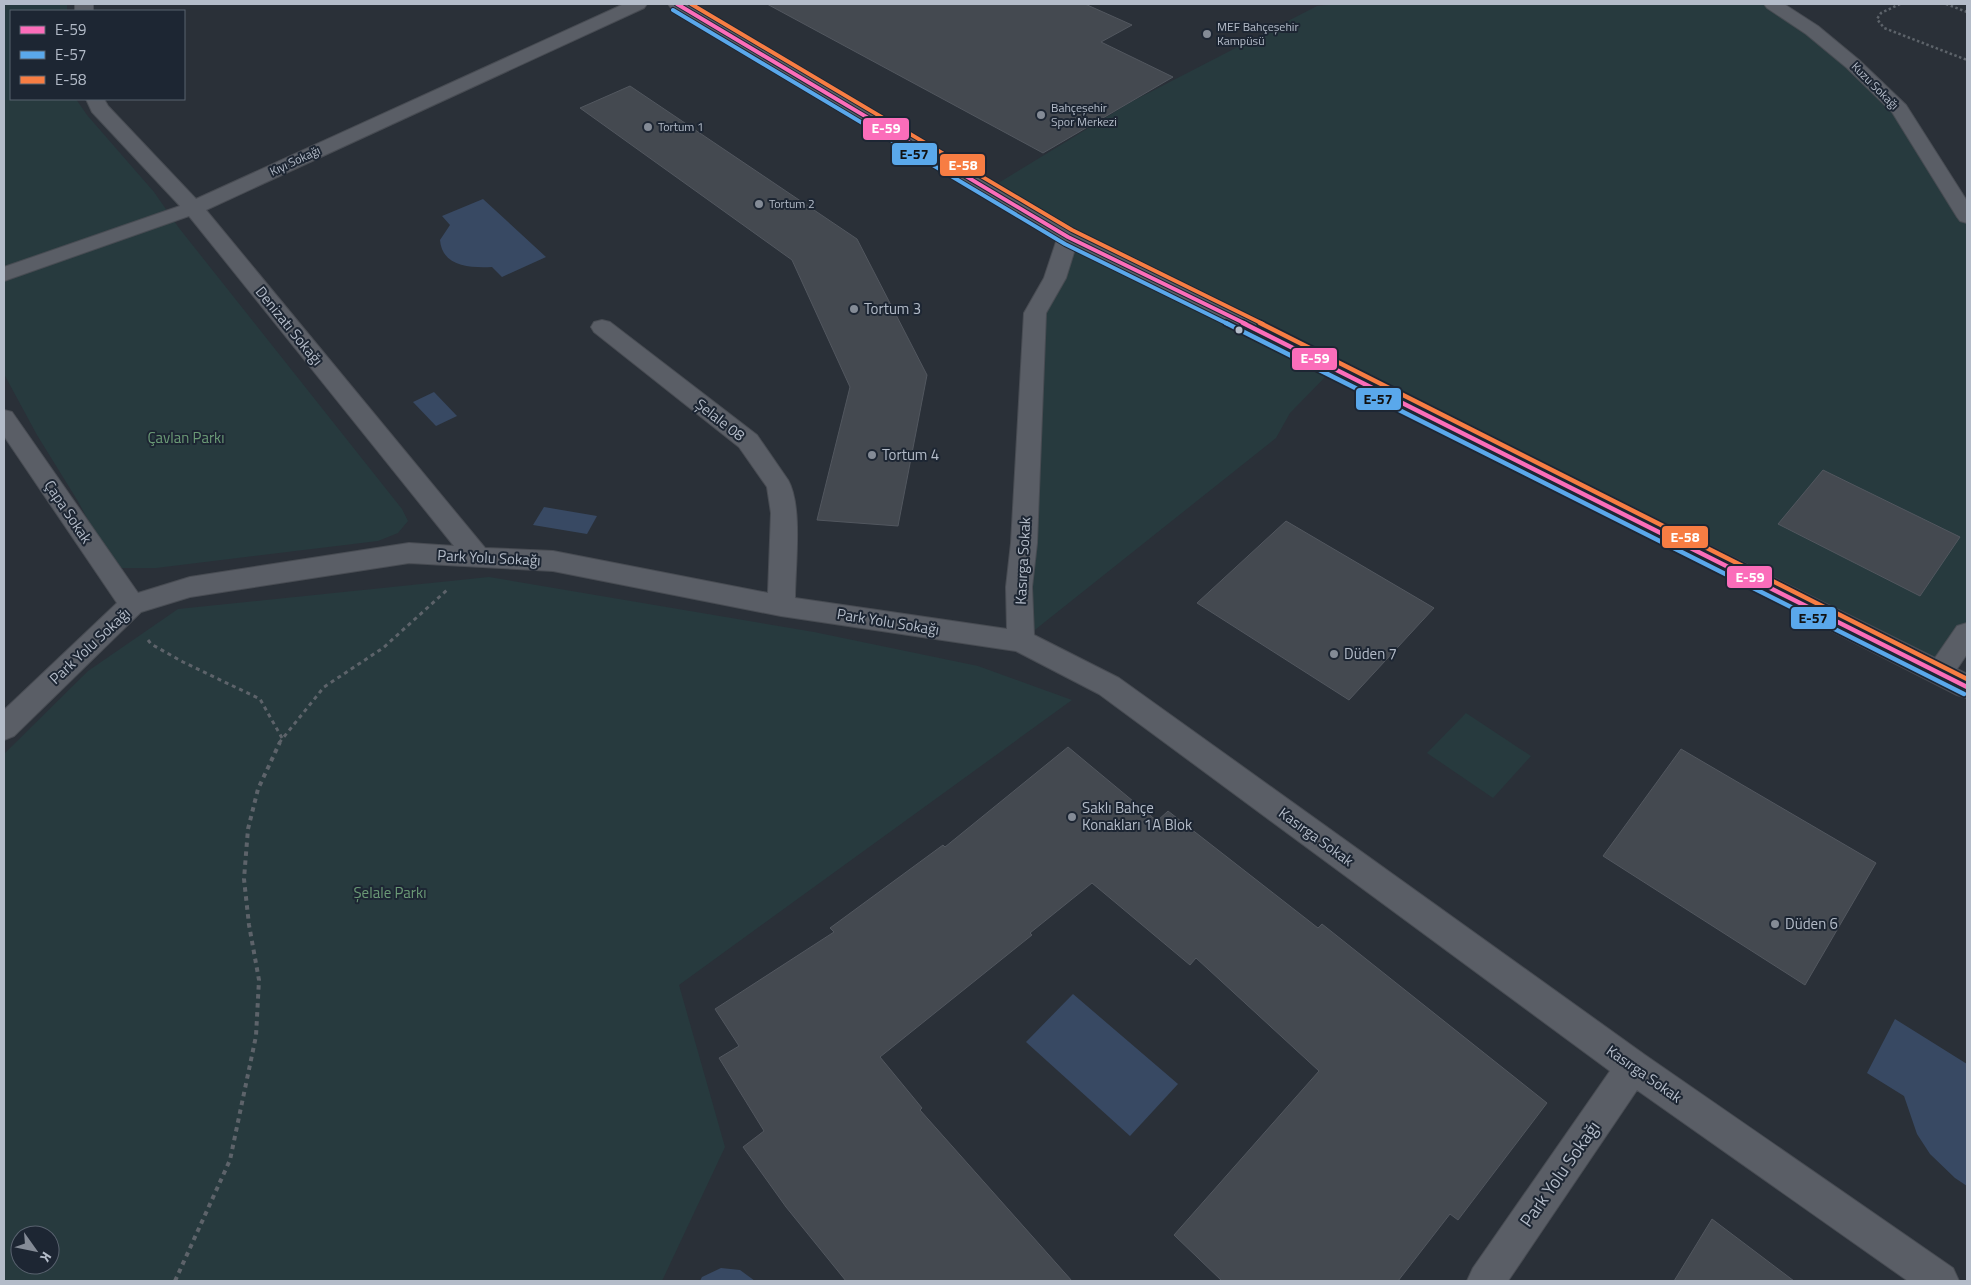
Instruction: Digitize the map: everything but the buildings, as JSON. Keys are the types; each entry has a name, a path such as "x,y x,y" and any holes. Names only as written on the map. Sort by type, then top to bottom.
{"street":[{"name":"Kıyı Sokağı","path":"4,274 193,208 638,4"},
{"path":"677,4 1068,237 1967,687"},
{"name":"Kuzu Sokağı","path":"1773,4 1812,30 1854,64 1899,109 1967,217"},
{"name":"Denizatı Sokağı","path":"96,100 100,108 193,208 478,557"},
{"name":"Kasırga Sokak","path":"1068,237 1055,278 1035,314 1024,543 1019,587 1022,641 1109,686 1633,1067 1940,1281"},
{"name":"Şelale 08","path":"602,327 748,442 779,486 784,512 781,606"},
{"name":"Çapa Sokak","path":"4,418 132,606"},
{"name":"Park Yolu Sokağı","path":"4,728 132,606 190,587 409,553 553,561 781,606 1022,641"},
{"path":"1940,672 1967,633"},
{"name":"Park Yolu Sokağı","path":"1486,1281 1633,1067"}],"path":[{"path":"1900,4 1882,13 1877,20 1884,28 1967,60"},
{"path":"1946,4 1967,12"},
{"path":"175,1281 230,1160 256,1036 259,980 249,926 244,879 248,829 258,789 282,738 324,687 383,648 429,608 478,557"},
{"path":"132,606 150,644 260,699 282,738"}],"green space":[{"name":"Çavlan Parkı","path":"4,4 67,4 67,10 10,10 10,100 77,100 87,115 154,192 179,228 402,509 408,521 398,533 378,541 156,568 122,568 104,551 79,503 37,435 4,374"},
{"path":"1338,4 1773,4 1812,30 1899,109 1967,217 1967,633 1940,672 1334,368 1290,413 1276,438 1021,641 1035,313 1068,237 987,190 1131,102 1317,6"},
{"name":"Şelale Parkı","path":"489,577 814,632 978,666 1072,700 679,985 725,1147 662,1281 4,1281 4,754 88,671 178,609"},
{"path":"1466,713 1531,756 1493,798 1427,753"}],"water":[{"path":"483,199 546,257 502,277 492,267 467,266 452,261 446,256 440,240 450,225 442,216"},
{"path":"434,392 457,416 436,426 413,402"},
{"path":"544,507 597,516 587,534 533,525"},
{"path":"1073,994 1178,1084 1130,1136 1026,1042"},
{"path":"1895,1019 1967,1064 1967,1186 1955,1178 1930,1154 1917,1134 1904,1096 1867,1073"},
{"path":"721,1268 740,1270 755,1281 700,1281 702,1277"}],"transit line":[{"name":"E-59","path":"677,4 1068,237 1334,368 1967,687"},
{"name":"E-58","path":"691,4 1072,230 1337,361 1967,679"},
{"name":"E-57","path":"673,10 1065,244 1331,375 1964,694"}],"place":[{"name":"MEF Bahçeşehir Kampüsü","path":"1207,34"},
{"name":"Bahçeşehir Spor Merkezi","path":"1041,115"},
{"name":"Tortum 1","path":"648,127"},
{"name":"Tortum 2","path":"759,204"},
{"name":"Tortum 3","path":"854,309"},
{"name":"Tortum 4","path":"872,455"},
{"name":"Düden 7","path":"1334,654"},
{"name":"Saklı Bahçe Konakları 1A Blok","path":"1072,817"},
{"name":"Düden 6","path":"1775,924"}]}
